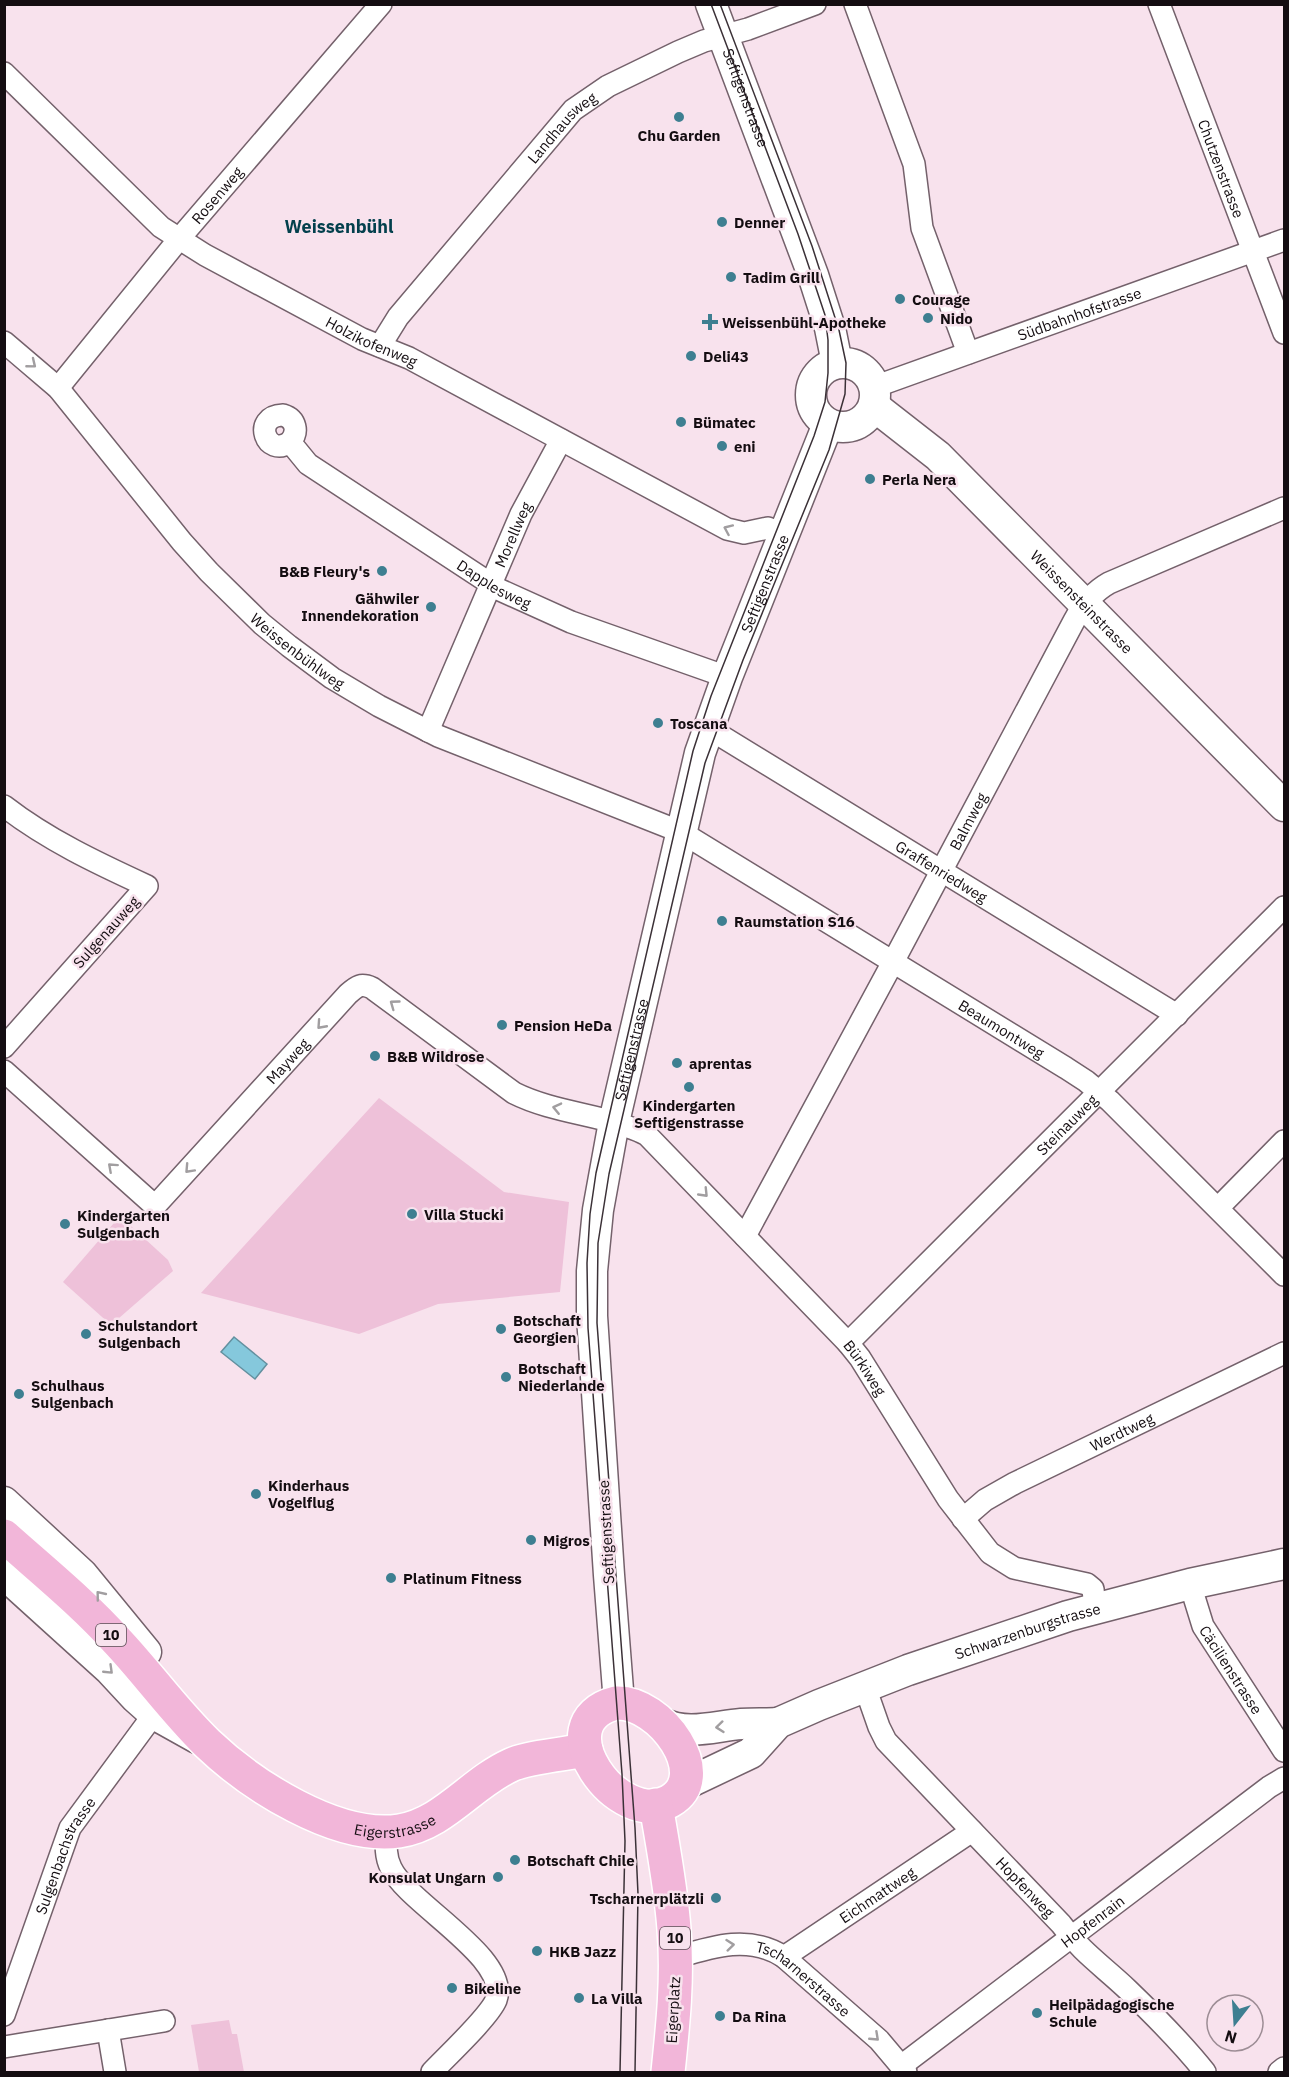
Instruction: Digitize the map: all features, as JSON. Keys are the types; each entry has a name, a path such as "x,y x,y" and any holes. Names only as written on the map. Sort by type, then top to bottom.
{"main road":[{"name":"Seftigenstrasse","path":"711,4 813,275 830,328 837,363"},
{"path":"837,363 857,366 866,372 874,397 864,420 845,428 828,424 814,411 811,404 811,390 819,373 837,363"},
{"name":"Weissensteinstrasse","path":"874,397 938,456 1284,806"},
{"name":"Seftigenstrasse","path":"619,1702 592,1306 592,1271 597,1219 614,1122 681,832 708,728 828,424"},
{"name":"Eigerstrasse","path":"4,1502 74,1565 96,1590 185,1700 208,1744"},
{"name":"Eigerstrasse","path":"4,1536 116,1640 208,1744"},
{"name":"Schwarzenburgstrasse","path":"662,1723 685,1730 740,1724 778,1723 865,1687 1040,1625 1190,1584 1284,1564"},
{"name":"Eigerstrasse","path":"4,1574 110,1670 154,1714 208,1744 262,1786 309,1813 347,1827 387,1832 416,1828 435,1818 494,1774 514,1763 586,1750"},
{"path":"619,1702 639,1707 662,1723 670,1730 681,1749 686,1772 684,1786 674,1799 667,1803 656,1805 629,1800 610,1788 597,1774 586,1750 585,1733 592,1717 603,1707 619,1702"},
{"name":"Schwarzenburgstrasse","path":"684,1786 751,1753 778,1723"},
{"name":"Eigerplatz","path":"656,1805 673,1909 675,1994 668,2073"}],"street":[{"name":"Rosenweg","path":"58,388 178,239 381,4"},
{"name":"Landhausweg","path":"381,346 398,317 573,110 608,86 678,52 815,4"},
{"path":"855,4 914,164 922,228 969,353"},
{"name":"Chutzenstrasse","path":"1159,4 1284,333"},
{"name":"Holzikofenweg","path":"4,73 155,223 205,255 352,333 409,358 728,529 744,533 768,528 784,534"},
{"name":"Südbahnhofstrasse","path":"874,397 969,353 1284,240"},
{"name":"Weissenbühlweg","path":"4,342 58,388 182,542 239,603 289,646 332,678 428,731 681,832"},
{"name":"Morellweg","path":"428,731 522,511 561,440"},
{"name":"Dapplesweg","path":"290,442 308,464 490,585 571,622 727,677"},
{"name":"Balmweg","path":"744,1236 1084,604 1109,583 1284,508"},
{"name":"Graffenriedweg","path":"708,728 1177,1015"},
{"name":"Sulgenauweg","path":"4,806 36,829 78,853 147,886 4,1047"},
{"name":"Beaumontweg","path":"681,832 1066,1068 1100,1092 1284,1275"},
{"name":"Steinauweg","path":"848,1343 1284,907"},
{"name":"Mayweg","path":"4,1071 155,1206 348,994 355,987 362,985 375,990 523,1097 546,1106 614,1122"},
{"name":"Bürkiweg","path":"614,1122 636,1129 651,1138 848,1343 860,1358 948,1499 984,1548 1002,1562 1025,1571 1087,1584 1093,1590 1095,1609"},
{"path":"1218,1208 1284,1142"},
{"name":"Werdtweg","path":"963,1519 985,1500 1015,1483 1284,1353"},
{"name":"Cäcilienstrasse","path":"1190,1584 1203,1626 1284,1751"},
{"name":"Hopfenweg","path":"865,1687 886,1741 1062,1924 1080,1948 1127,1989 1170,2032 1205,2073"},
{"name":"Sulgenbachstrasse","path":"6,2007 70,1828 154,1714"},
{"name":"Hopfenrain","path":"904,2069 1071,1938 1284,1778"},
{"name":"Eichmattweg","path":"783,1957 972,1831"},
{"path":"387,1832 386,1852 396,1876 485,1961 496,1981 496,1997 490,2010 432,2073"},
{"name":"Tscharnerstrasse","path":"675,1958 725,1944 741,1943 770,1949 783,1957 879,2040 904,2069"},
{"path":"4,2047 164,2021"},
{"path":"108,2030 115,2073"},
{"path":"1279,2073 1284,2068"}],"shaded area":[{"path":"379,1098 504,1192 569,1202 560,1292 438,1304 359,1334 201,1293"},
{"path":"120,1216 168,1260 173,1271 111,1325 63,1282"},
{"path":"229,2020 232,2034 237,2034 244,2072 199,2072 191,2025"}],"water":[{"path":"234,1337 267,1364 255,1379 221,1352"}],"tram line":[{"path":"620,2072 625,1841 622,1774 588,1328 587,1263 590,1214 596,1173 693,751 711,696 814,436 825,402 828,373 825,315 798,234 711,4"},
{"path":"635,2072 638,1894 597,1323 598,1243 609,1174 705,763 743,660 829,450 845,394 846,363 839,330 812,246 720,4"}],"place":[{"name":"Chu Garden","path":"679,117"},
{"name":"Denner","path":"722,222"},
{"name":"Tadim Grill","path":"731,277"},
{"name":"Courage","path":"900,299"},
{"name":"Nido","path":"928,318"},
{"name":"Weissenbühl-Apotheke","path":"710,322"},
{"name":"Deli43","path":"691,356"},
{"name":"Bümatec","path":"681,422"},
{"name":"eni","path":"722,446"},
{"name":"Perla Nera","path":"870,479"},
{"name":"B&B Fleury's","path":"382,571"},
{"name":"Gähwiler Innendekoration","path":"431,607"},
{"name":"Toscana","path":"658,723"},
{"name":"Raumstation S16","path":"722,921"},
{"name":"Pension HeDa","path":"502,1025"},
{"name":"B&B Wildrose","path":"375,1056"},
{"name":"aprentas","path":"677,1063"},
{"name":"Kindergarten Seftigenstrasse","path":"689,1087"},
{"name":"Villa Stucki","path":"412,1214"},
{"name":"Kindergarten Sulgenbach","path":"65,1224"},
{"name":"Botschaft Georgien","path":"501,1329"},
{"name":"Schulstandort Sulgenbach","path":"86,1334"},
{"name":"Botschaft Niederlande","path":"506,1377"},
{"name":"Schulhaus Sulgenbach","path":"19,1394"},
{"name":"Kinderhaus Vogelflug","path":"256,1494"},
{"name":"Migros","path":"531,1540"},
{"name":"Platinum Fitness","path":"391,1578"},
{"name":"Botschaft Chile","path":"515,1860"},
{"name":"Konsulat Ungarn","path":"498,1877"},
{"name":"Tscharnerplätzli","path":"716,1898"},
{"name":"HKB Jazz","path":"537,1951"},
{"name":"Bikeline","path":"452,1988"},
{"name":"La Villa","path":"579,1998"},
{"name":"Heilpädagogische Schule","path":"1037,2013"},
{"name":"Da Rina","path":"720,2016"}],"district":[{"name":"Weissenbühl","path":"339,226"}]}
